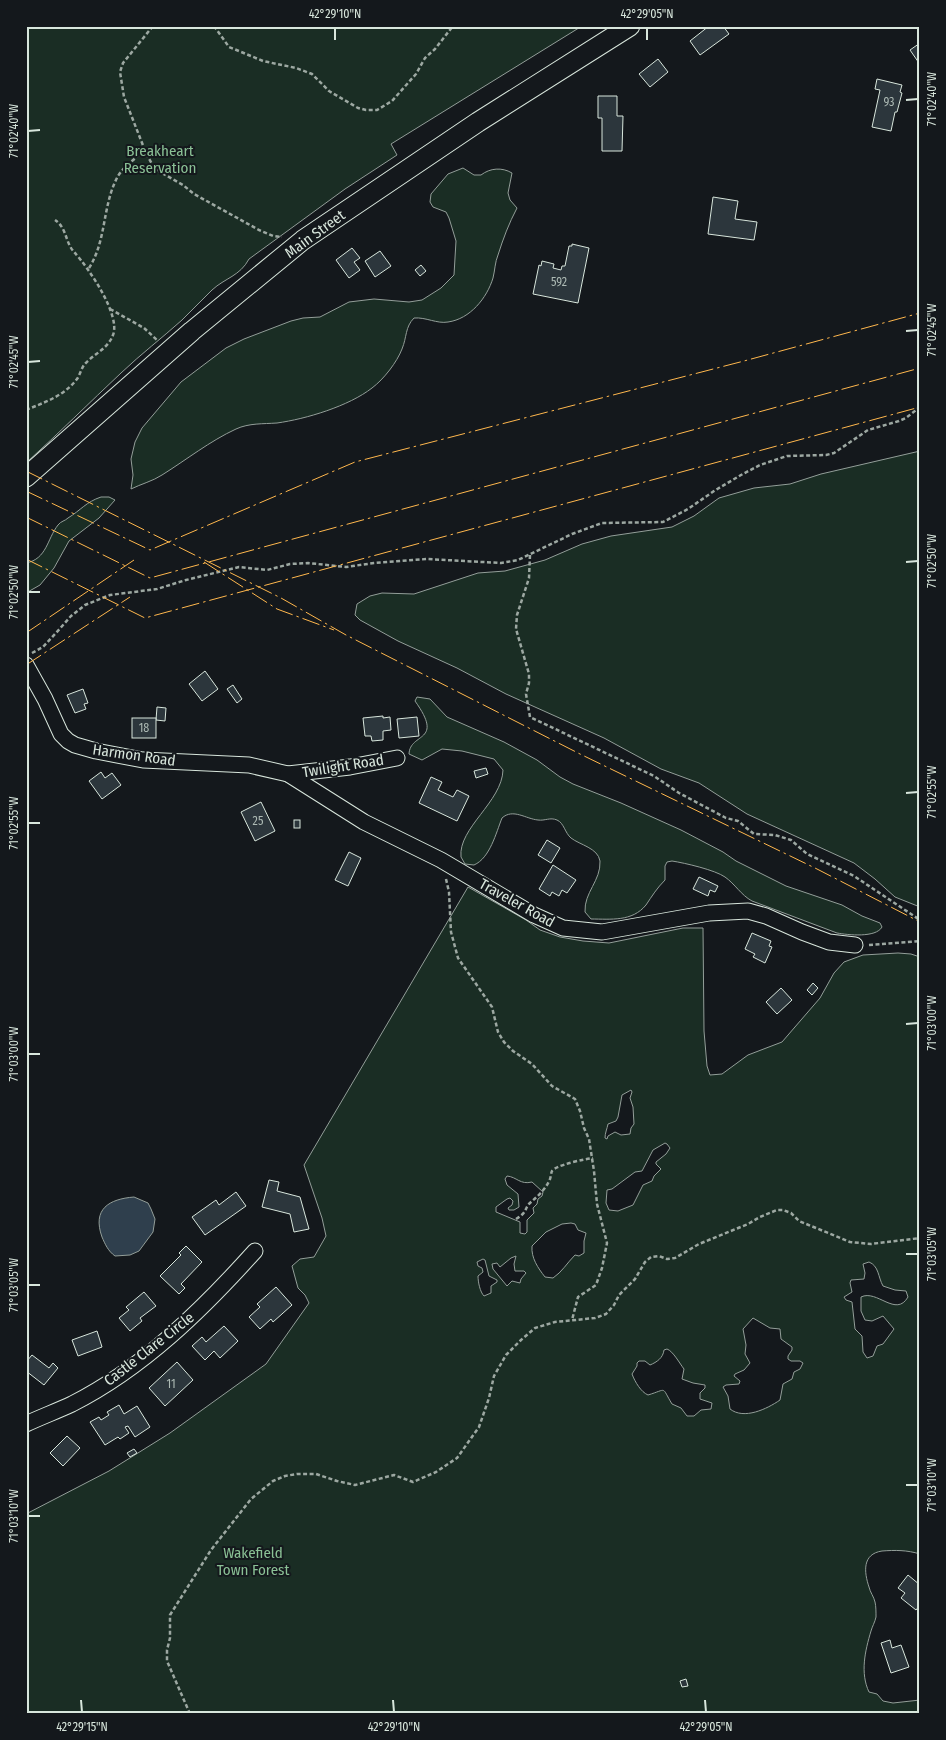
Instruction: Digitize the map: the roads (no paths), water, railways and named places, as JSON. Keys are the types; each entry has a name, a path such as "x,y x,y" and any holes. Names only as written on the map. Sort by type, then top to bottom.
{"main road":[{"name":"Main Street","path":"26,477 170,351 302,240 478,122 630,26"}],"street":[{"name":"Harmon Road","path":"26,665 45,699 61,734 75,745 144,760 249,764 288,774"},
{"name":"Twilight Road","path":"288,774 396,758"},
{"name":"Traveler Road","path":"288,774 364,822 441,860 534,915 563,928 602,932 709,913 748,911 766,916 829,942 855,945"},
{"name":"Castle Clare Circle","path":"26,1424 72,1404 129,1368 176,1331 209,1301 255,1252"}],"water":[{"path":"134,1197 148,1203 155,1219 153,1232 139,1251 130,1255 115,1256 109,1250 102,1237 99,1219 105,1207 110,1203"}],"park label":[{"name":"Breakheart Reservation","path":"160,160"},
{"name":"Wakefield Town Forest","path":"253,1562"}]}
